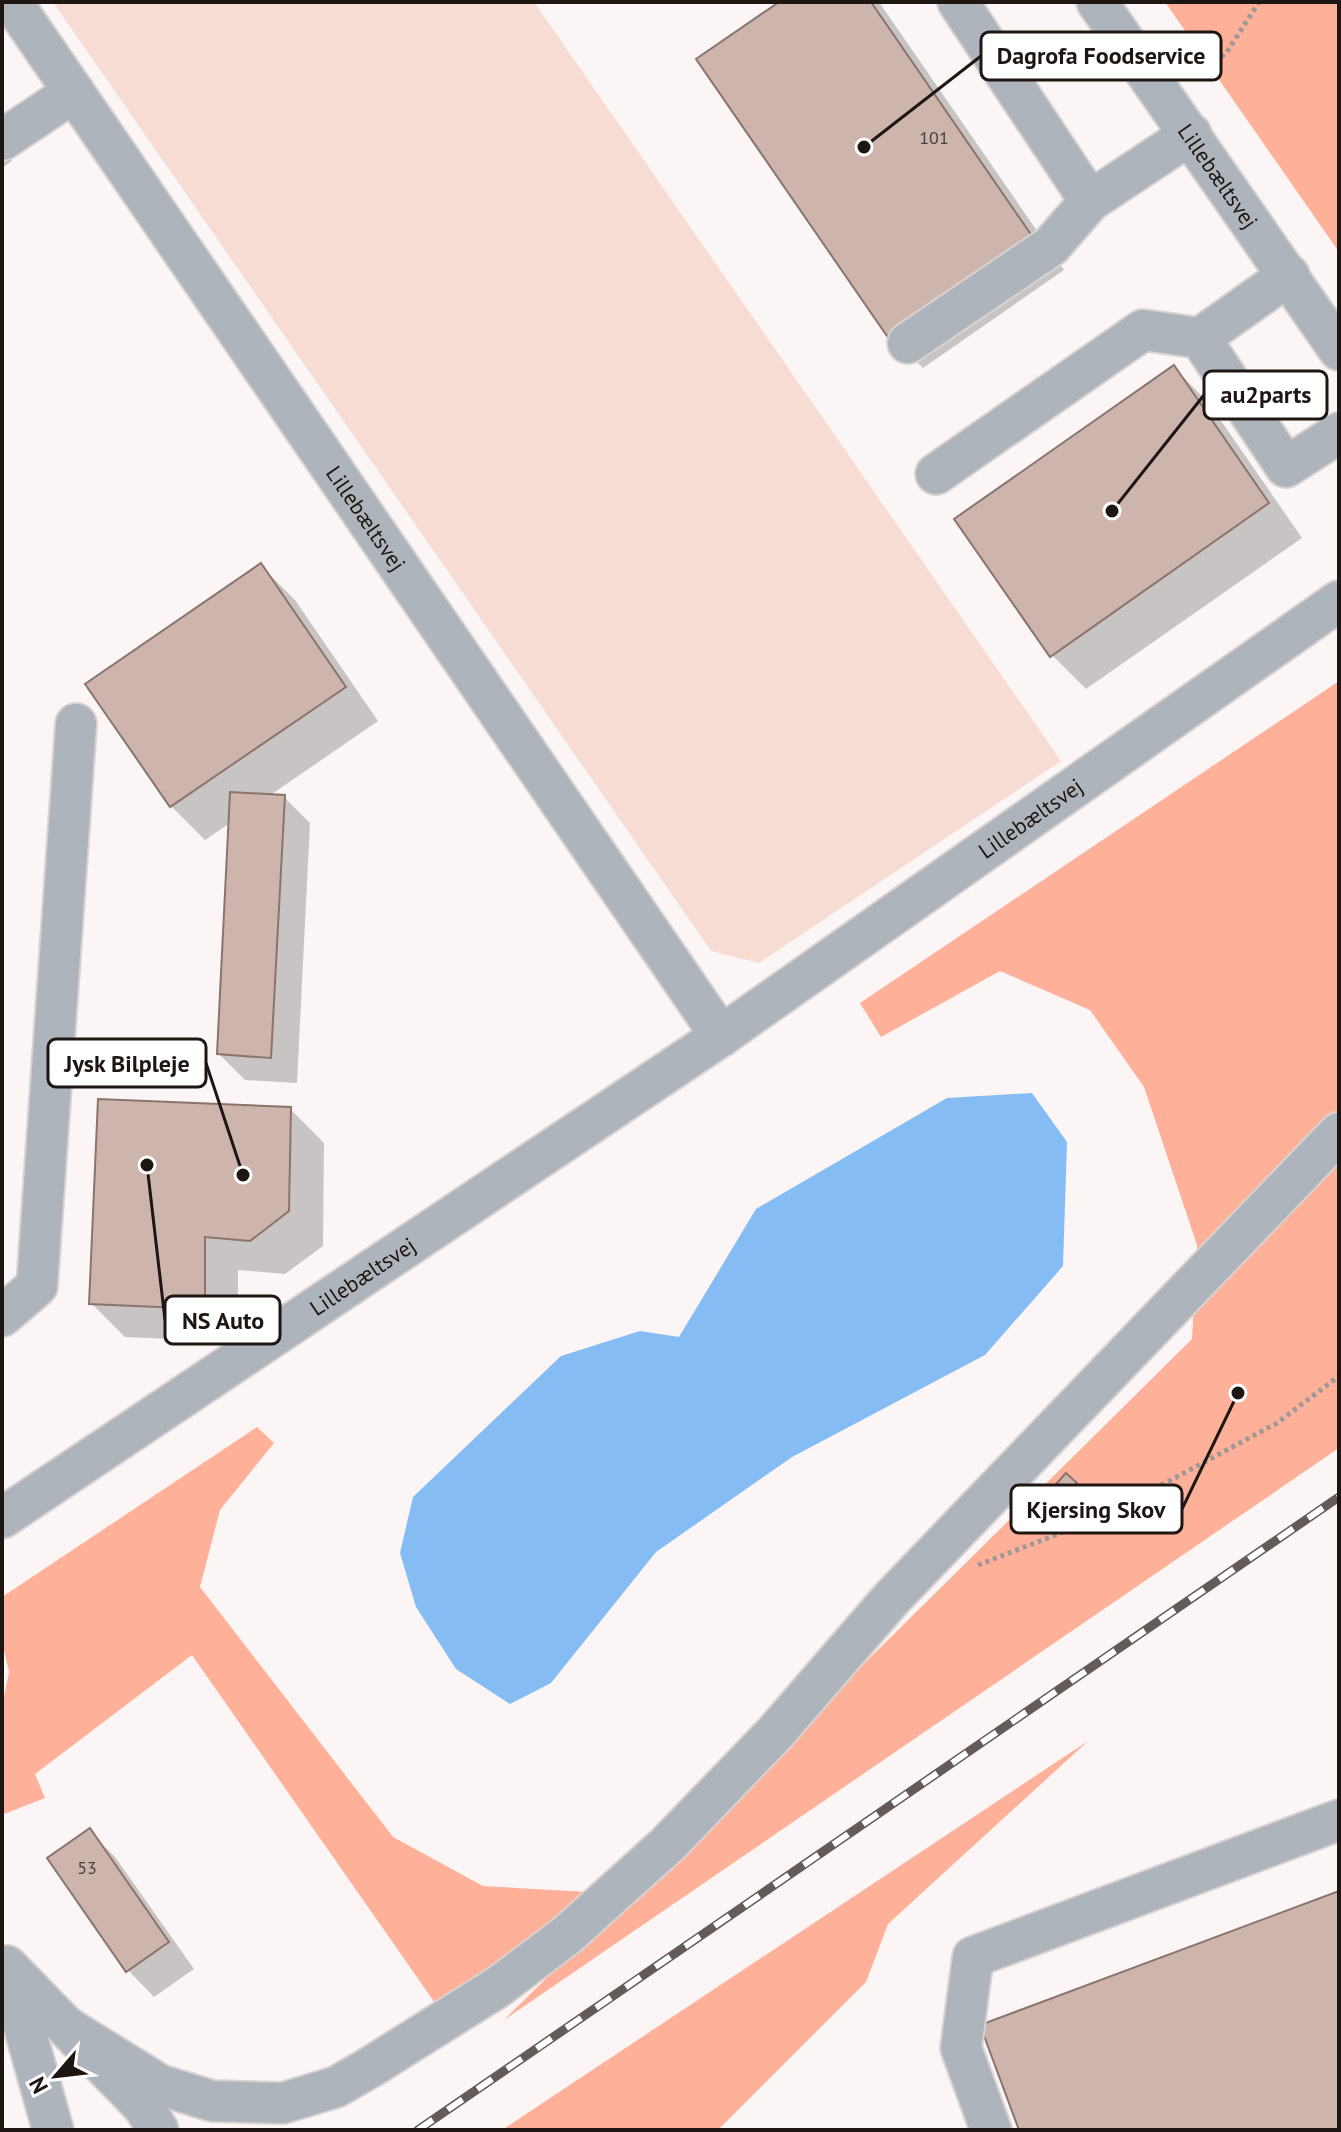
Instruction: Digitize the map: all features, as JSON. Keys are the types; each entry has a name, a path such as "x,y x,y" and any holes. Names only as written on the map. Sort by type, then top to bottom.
{"street":[{"name":"Lillebæltsvej","path":"12,2 721,1036"},
{"name":"Lillebæltsvej","path":"1097,2 1339,350"},
{"path":"964,4 1090,201"},
{"path":"2,140 74,92"},
{"path":"908,343 1051,246 1090,201 1180,118"},
{"path":"936,474 1143,330 1200,338 1289,275"},
{"path":"1200,338 1286,467 1339,433"},
{"name":"Lillebæltsvej","path":"2,1518 721,1036 1339,601"},
{"path":"2,1316 37,1286 76,724"},
{"path":"68,2028 160,2085 212,2101 283,2103 336,2087 498,1987 567,1935 668,1844 776,1732 891,1599 1339,1133"},
{"path":"991,2130 961,2048 973,1957 1339,1820"},
{"path":"5,1956 68,2028 144,2107 158,2130"},
{"path":"5,1956 53,2130"}],"path":[{"path":"1180,118 1259,2"},
{"path":"976,1566 1102,1517 1277,1423 1339,1376"}],"shaded area":[{"path":"53,2 534,2 1061,761 759,963 711,951"},
{"path":"1165,2 1339,2 1339,252"},
{"path":"1339,681 1339,1448 504,2020 1192,1339 1197,1245 1144,1087 1090,1010 1000,971 881,1037 860,1003"},
{"path":"257,1427 274,1443 220,1510 200,1587 393,1837 483,1886 588,1892 442,2013 192,1655 35,1774 45,1798 4,1814 2,1707 9,1672 2,1641 2,1597"},
{"path":"1088,1741 888,1924 866,1982 718,2130 502,2130"}],"water":[{"path":"1032,1093 1067,1142 1063,1266 985,1355 792,1457 656,1552 551,1683 510,1704 456,1669 416,1607 400,1553 413,1497 561,1356 640,1331 679,1337 756,1209 947,1098"}],"building":[{"path":"779,2 871,2 1032,236 887,336 696,59"},
{"path":"1174,365 1269,503 1050,657 954,519"},
{"path":"261,563 346,687 170,807 85,684"},
{"path":"230,792 285,795 271,1058 217,1054"},
{"path":"98,1099 291,1107 289,1211 250,1241 205,1237 205,1309 89,1304"},
{"path":"1066,1473 1077,1483 1060,1504 1048,1493"},
{"path":"90,1828 169,1942 126,1972 47,1858"},
{"path":"1339,1891 1339,2130 1019,2130 980,2025"}],"railway":[{"path":"418,2130 1339,1497"}],"place":[{"name":"Dagrofa Foodservice","path":"864,147"},
{"name":"au2parts","path":"1112,511"},
{"name":"NS Auto","path":"147,1165"},
{"name":"Jysk Bilpleje","path":"243,1175"},
{"name":"Kjersing Skov","path":"1238,1393"}]}
